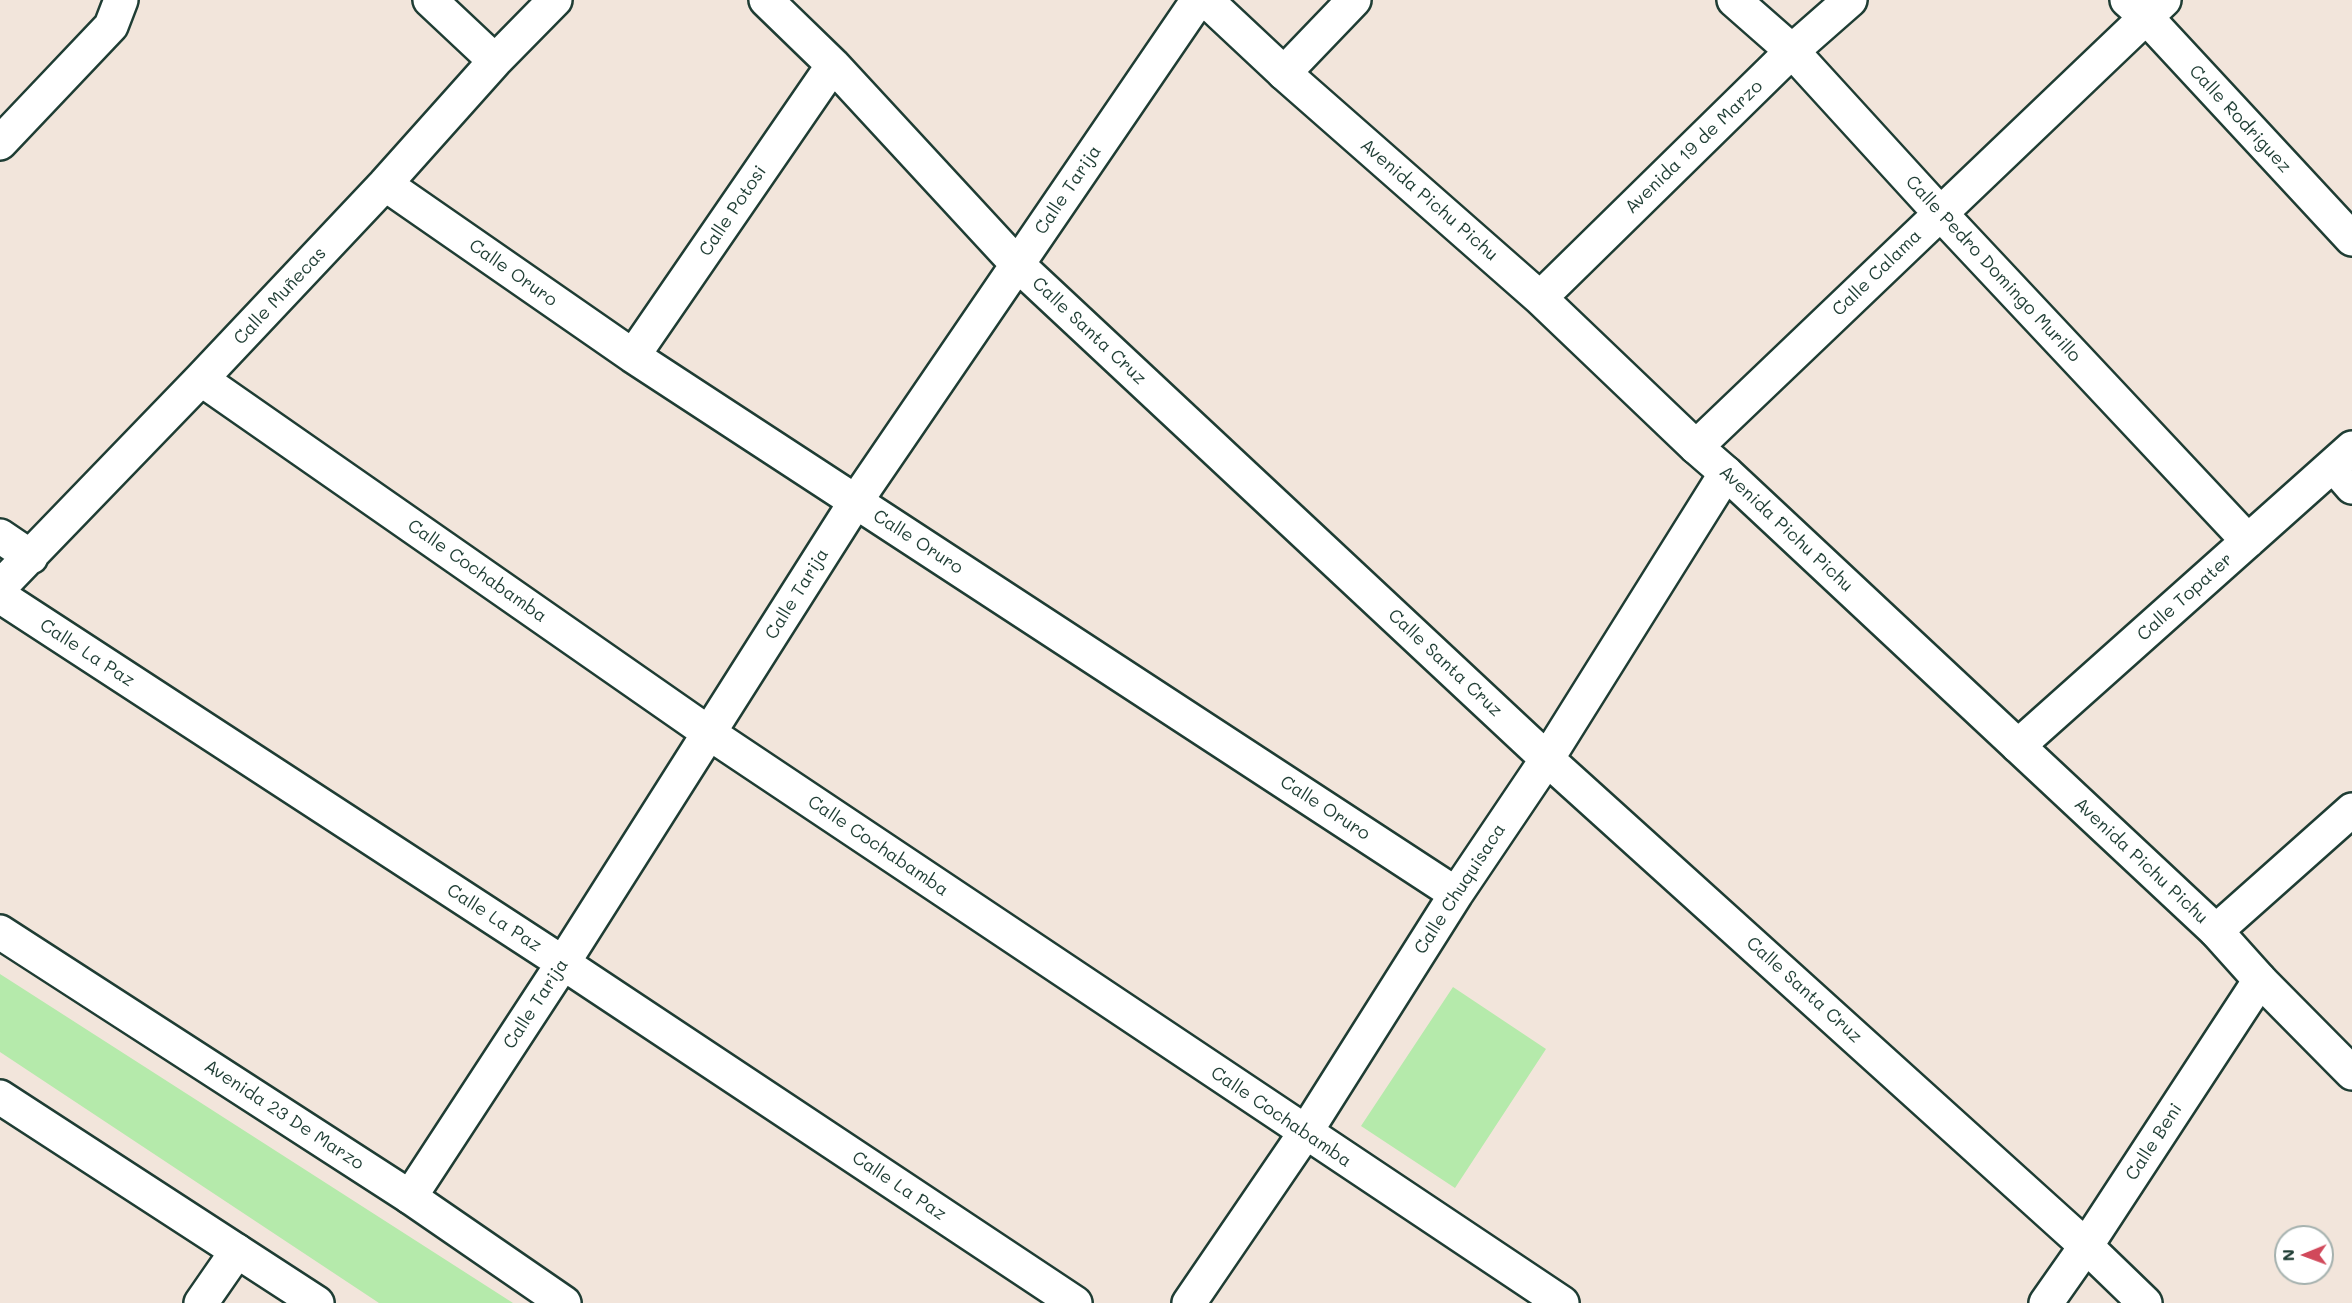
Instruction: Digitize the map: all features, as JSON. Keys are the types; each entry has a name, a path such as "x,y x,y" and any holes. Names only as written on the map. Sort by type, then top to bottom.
{"street":[{"path":"0,142 111,26 121,0"},
{"path":"430,0 495,61"},
{"name":"Calle Muñecas","path":"0,587 32,557 201,379 384,184 495,61 555,0"},
{"name":"Calle Santa Cruz","path":"766,0 833,65 1017,264 1547,759 2086,1246 2145,1303"},
{"name":"Calle Tarija","path":"410,1197 563,963 856,501 1198,0"},
{"name":"Avenida Pichu Pichu","path":"1206,0 1284,73 1540,298 1695,447 1726,473 2216,931 2260,980 2352,1073"},
{"path":"1284,73 1354,0"},
{"name":"Calle Pedro Domingo Murillo","path":"1734,0 1792,51 1940,213 2248,541"},
{"name":"Avenida 19 de Marzo","path":"1540,298 1792,51 1850,0"},
{"name":"Calle Calama","path":"1695,447 1940,213 2146,6"},
{"name":"Calle Rodriguez","path":"2146,6 2352,239"},
{"name":"Calle Potosi","path":"633,356 833,65"},
{"name":"Calle Oruro","path":"384,184 633,356 1456,894"},
{"name":"Calle Cochabamba","path":"201,379 709,733 1562,1303"},
{"name":"Calle Topater","path":"2018,746 2248,541 2346,467"},
{"name":"Calle Chuquisaca","path":"1189,1303 1305,1133 1456,894 1547,759 1726,473"},
{"path":"0,536 32,557"},
{"name":"Calle La Paz","path":"0,596 563,963 1075,1303"},
{"path":"2216,931 2352,810"},
{"name":"Avenida 23 De Marzo","path":"0,932 410,1197 564,1303"},
{"name":"Calle Beni","path":"2046,1303 2086,1246 2260,980"},
{"path":"0,1097 317,1303"},
{"path":"201,1303 237,1251"}],"green space":[{"path":"0,974 513,1303 379,1303 0,1052"},
{"path":"1453,987 1546,1049 1455,1188 1361,1126"}]}
